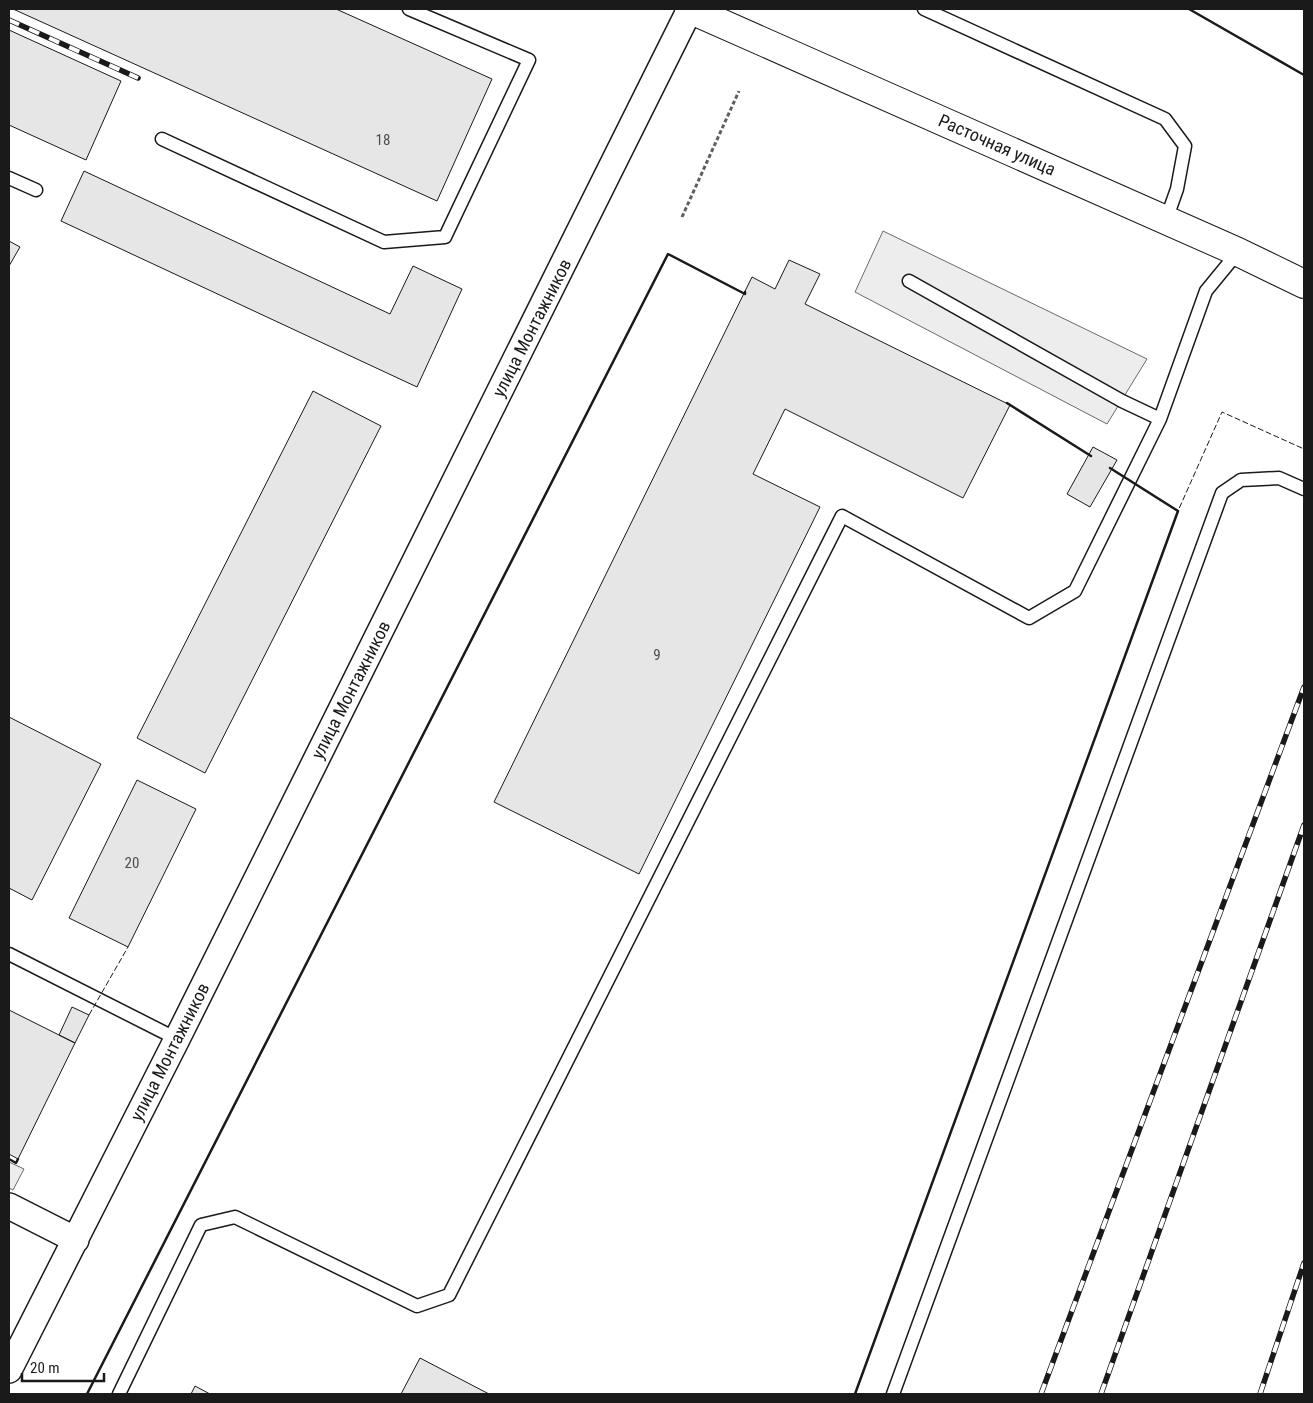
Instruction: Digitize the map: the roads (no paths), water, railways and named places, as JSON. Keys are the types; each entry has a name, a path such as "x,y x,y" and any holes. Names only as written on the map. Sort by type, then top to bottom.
{"main road":[{"name":"Расточная улица","path":"690,9 1238,252 1304,284"}],"street":[{"name":"улица Монтажников","path":"9,1370 177,1039 690,9"},
{"path":"9,1206 76,1240"}],"lane":[{"path":"162,139 384,242 445,237 529,60 409,9"},
{"path":"924,9 1165,119 1185,146 1177,189 1166,220"},
{"path":"9,178 36,190"},
{"path":"118,1394 201,1225 234,1217 417,1306 450,1294 842,516 1029,618 1076,591 1160,419 1206,291 1238,252"},
{"path":"909,281 1122,401 1160,419"},
{"path":"893,1394 1222,493 1241,480 1279,478 1304,490"},
{"path":"9,954 177,1039"}],"railway":[{"path":"9,20 138,78"},
{"path":"1041,1394 1304,687"},
{"path":"1101,1394 1304,825"},
{"path":"1260,1394 1304,1263"}]}
